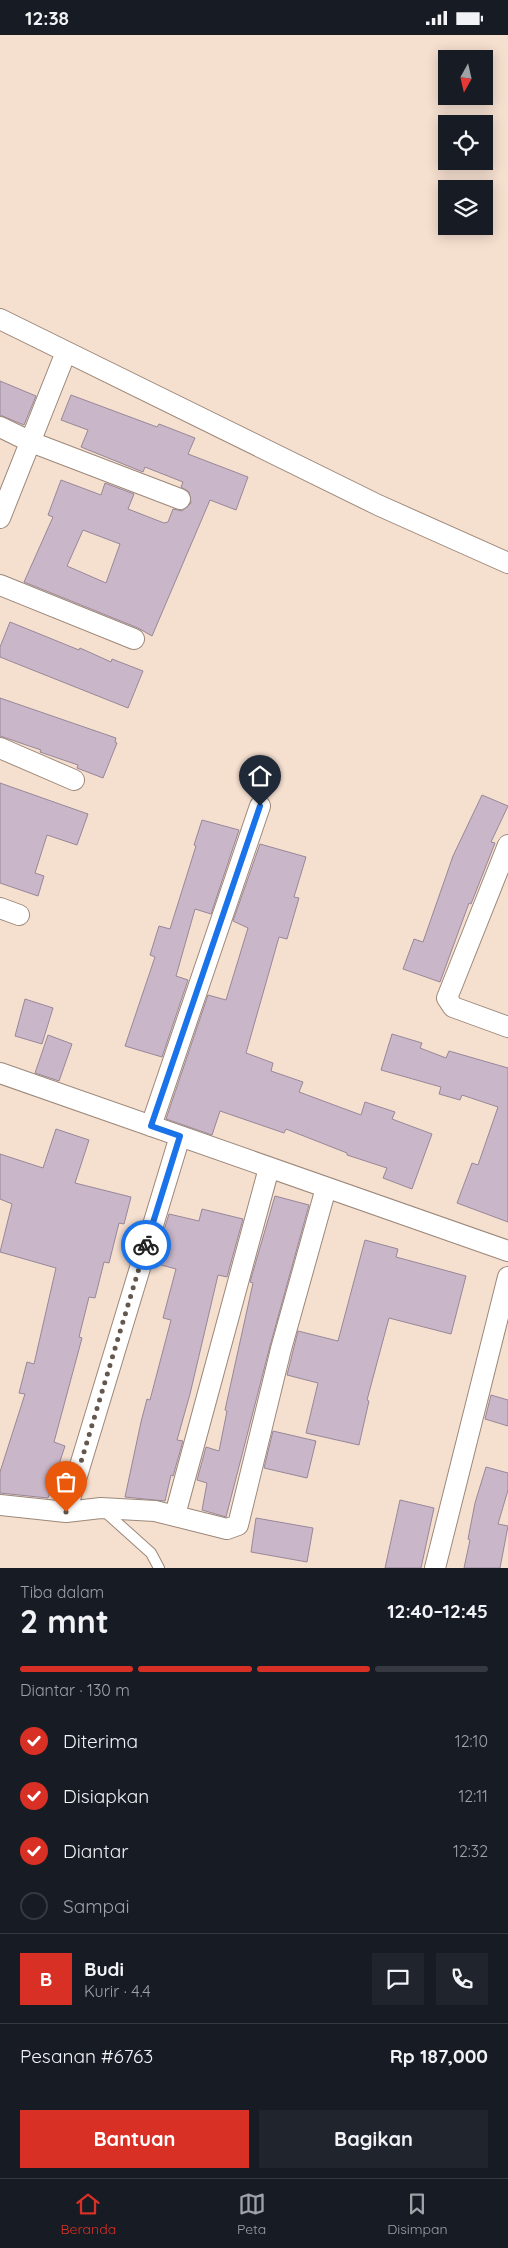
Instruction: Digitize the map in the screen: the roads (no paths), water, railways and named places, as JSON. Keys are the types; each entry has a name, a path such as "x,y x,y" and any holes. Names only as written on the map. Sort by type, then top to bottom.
{"street":[{"path":"0,319 378,505 508,563"},
{"path":"0,518 66,352"},
{"path":"0,427 30,442 180,499"},
{"path":"0,585 134,639"},
{"path":"0,748 74,780"},
{"path":"151,1126 260,806"},
{"path":"507,850 447,997 452,1007 508,1027"},
{"path":"0,907 20,915"},
{"path":"0,1073 508,1251"},
{"path":"66,1512 180,1136"},
{"path":"175,1515 269,1168"},
{"path":"0,1505 66,1512 101,1508 155,1511 230,1529 240,1522 279,1359 326,1188"},
{"path":"435,1568 508,1277"}],"lane":[{"path":"101,1508 151,1553 159,1568"}]}
